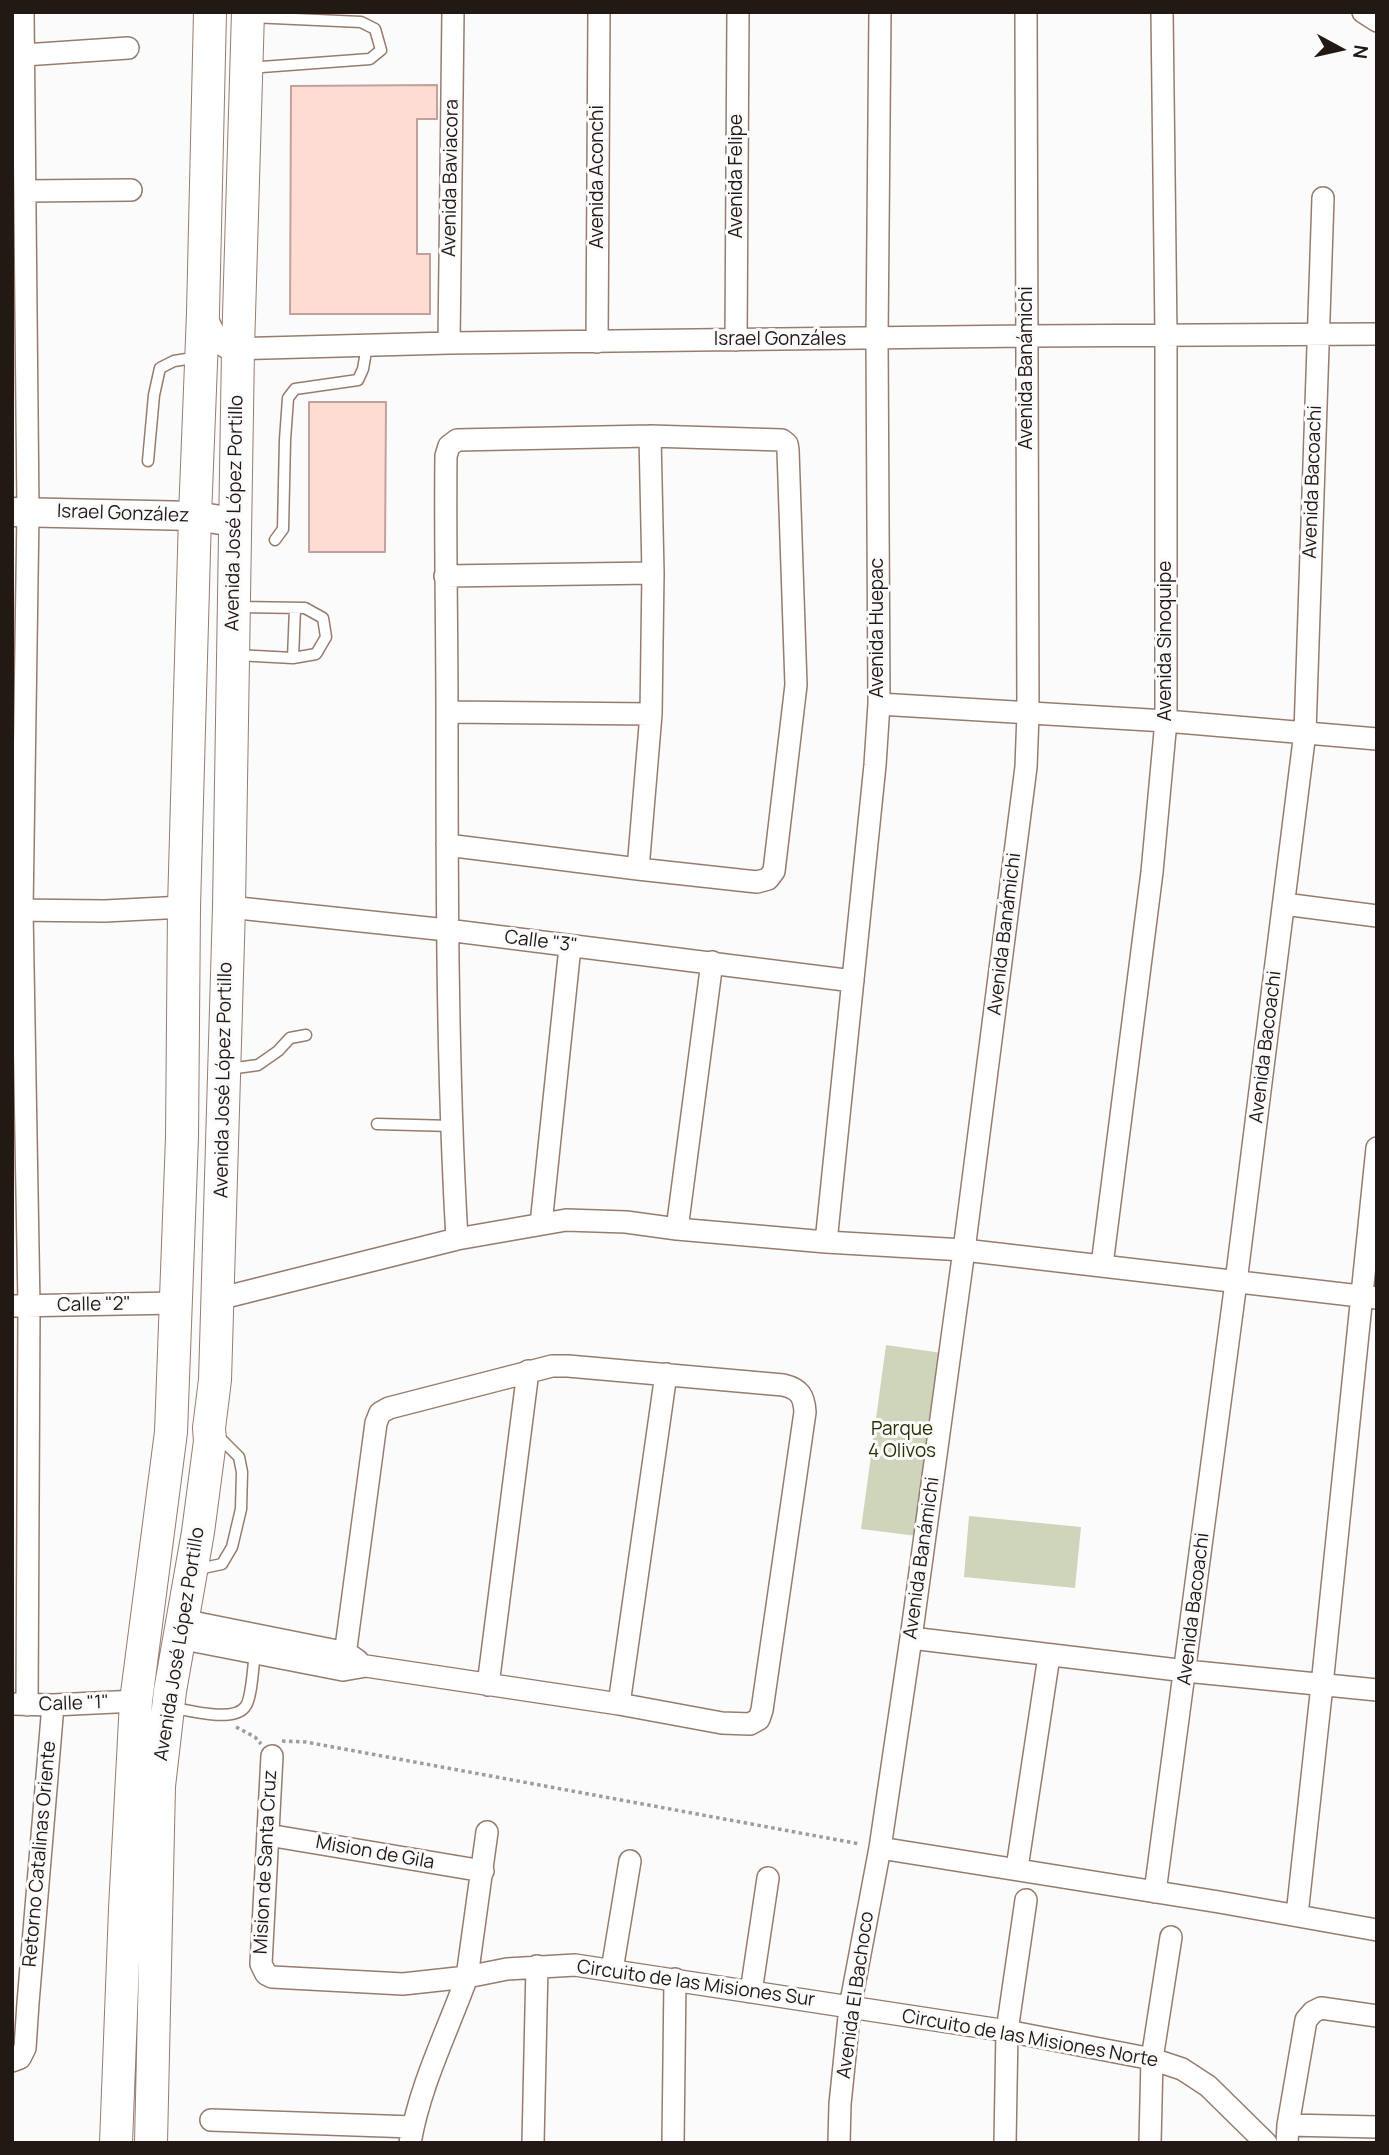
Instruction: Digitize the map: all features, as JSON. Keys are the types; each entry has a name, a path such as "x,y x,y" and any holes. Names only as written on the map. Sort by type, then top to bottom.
{"main road":[{"name":"Avenida José López Portillo","path":"116,2143 136,1701 171,1432 182,1137 184,907 203,313 209,12"},
{"name":"Avenida José López Portillo","path":"150,2143 159,1799 168,1707 210,1441 215,1380 229,907 234,522 248,15"},
{"path":"182,1137 189,1189 190,1278 192,1286 198,1291 218,1299"},
{"path":"176,1303 194,1317 208,1342 209,1428"}],"street":[{"path":"20,1705 21,1306 17,910 25,191 19,133 24,55 23,12"},
{"name":"Avenida Baviacora","path":"449,343 453,12"},
{"name":"Avenida Aconchi","path":"597,342 599,12"},
{"name":"Avenida Felipe","path":"736,340 738,12"},
{"name":"Avenida Huepac","path":"826,1242 875,765 878,704 880,12"},
{"name":"Avenida Banámichi","path":"880,1848 964,1250 1022,804 1028,714 1026,12"},
{"name":"Avenida Sinoquipe","path":"1102,1265 1152,872 1166,721 1167,335 1162,12"},
{"path":"1363,12 1377,20"},
{"path":"24,55 128,48"},
{"path":"25,191 131,190"},
{"name":"Avenida Bacoachi","path":"1155,1892 1186,1671 1305,732 1323,198"},
{"path":"203,313 219,343 229,349 238,349"},
{"name":"Israel Gonzáles","path":"238,349 449,343 1377,334"},
{"path":"638,869 651,714 653,573 650,436"},
{"path":"447,845 757,882 768,879 774,871 796,685 787,444 775,438 650,436 457,440 449,446 446,456 445,576 447,930 457,1239"},
{"name":"Israel González","path":"20,512 195,516 234,522"},
{"path":"445,576 653,573"},
{"path":"878,704 1166,721 1377,739"},
{"path":"447,712 651,714"},
{"path":"1284,905 1377,916"},
{"path":"17,910 105,911 184,907"},
{"name":"Calle \"3\"","path":"229,907 447,930 853,981"},
{"path":"541,1224 570,947"},
{"path":"677,1229 712,962"},
{"path":"1297,1915 1369,1298 1377,1148"},
{"path":"218,1299 457,1239 566,1220 626,1222 826,1242 964,1250 1369,1298"},
{"name":"Calle \"2\"","path":"21,1306 176,1303"},
{"path":"181,1629 345,1662 366,1666 619,1704 722,1723 750,1724 759,1719 762,1710 805,1412 801,1393 793,1387 552,1366 389,1408 380,1413 376,1423 345,1662"},
{"path":"488,1685 528,1371"},
{"path":"619,1704 666,1374"},
{"path":"181,1629 255,1653 345,1662"},
{"path":"911,1639 1377,1690"},
{"path":"1017,1868 1049,1656"},
{"name":"Calle \"1\"","path":"20,1705 136,1701"},
{"name":"Retorno Catalinas Oriente","path":"12,2060 20,2058 26,2048 20,2003 53,1705"},
{"name":"Mision de Santa Cruz","path":"277,1748 268,1835 261,1964 266,1974 278,1978 403,1984 467,1977"},
{"path":"211,2120 411,2135 436,2055 467,1977 486,1832"},
{"name":"Mision de Gila","path":"268,1835 483,1871"},
{"path":"880,1848 1017,1868 1377,1930"},
{"name":"Avenida El Bachoco","path":"839,2143 840,2104 850,2007 880,1848"},
{"path":"612,1970 630,1861"},
{"path":"751,1992 768,1878"},
{"path":"1005,2143 1007,2032 1026,1900"},
{"path":"1150,2143 1152,2059 1171,1937"},
{"name":"Circuito de las Misiones Sur","path":"467,1977 507,1969 575,1965 850,2007"},
{"path":"533,2143 537,1966"},
{"path":"673,2143 675,1979"},
{"name":"Circuito de las Misiones Norte","path":"850,2007 1152,2059 1182,2069 1209,2086 1266,2143"},
{"path":"1377,2016 1321,2008 1312,2012 1306,2020 1288,2134 1377,2127"}],"lane":[{"path":"246,69 370,60 380,50 375,29 357,17 248,15"},
{"path":"275,540 283,529 288,398 295,389 358,380 367,346"},
{"path":"148,461 154,395 160,368 174,361 201,356"},
{"path":"233,655 293,658 316,654 326,637 323,618 305,608 234,607"},
{"path":"293,658 295,608"},
{"path":"224,1069 258,1065 278,1051 290,1038 306,1035"},
{"path":"377,1124 452,1126"},
{"path":"168,1707 221,1715 243,1710 248,1700 255,1653"}],"path":[{"path":"277,1748 306,1742 880,1848"}],"green space":[{"name":"Parque 4 Olivos","path":"886,1345 942,1353 917,1536 861,1529"},
{"path":"969,1516 1081,1527 1075,1588 964,1577"}],"building":[{"path":"437,85 437,119 417,119 417,254 430,254 430,314 290,314 291,86"},
{"path":"309,402 386,402 385,552 309,552"}]}
